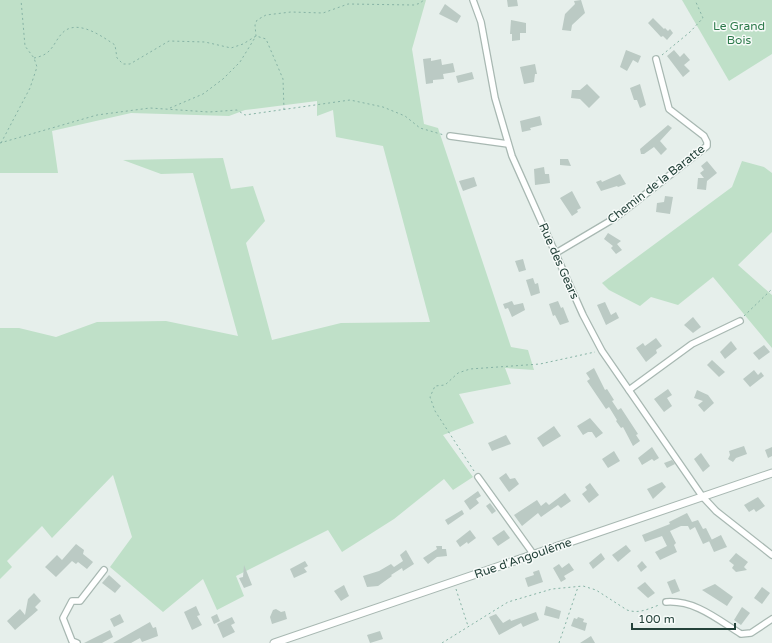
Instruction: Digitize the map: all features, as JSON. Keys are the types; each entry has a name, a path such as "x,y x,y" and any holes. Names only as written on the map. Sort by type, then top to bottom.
{"street":[{"name":"Rue des Gears","path":"473,0 481,22 495,98 512,156 583,315 602,350 702,496 716,511 772,555"},
{"name":"Chemin de la Baratte","path":"556,253 615,218 707,146 704,136 669,110 656,59"},
{"path":"450,136 508,144"},
{"path":"629,390 692,344 740,321"},
{"name":"Rue d'Angoulême","path":"274,643 772,473"},
{"path":"478,477 534,555"},
{"path":"77,643 72,641 63,618 72,601 80,601 104,570"},
{"path":"666,602 678,601 690,603 741,634 751,633 772,619"}],"path":[{"path":"0,143 30,88 37,67 34,58 25,46 21,0"},
{"path":"168,109 203,94 223,79 240,62 256,36 255,25 257,20 266,14 291,12 323,13 348,4 414,5 421,3 423,0"},
{"path":"656,59 690,32 703,18 695,0"},
{"path":"34,58 47,54 60,36 66,30 73,28 94,31 115,45 117,58 124,64 130,64 169,41 205,42 231,48 243,44 256,36 266,39 283,79 284,110"},
{"path":"0,143 97,115 150,108 221,113 237,110 245,115 350,100 383,107 405,116 420,128 450,136"},
{"path":"740,321 772,289"},
{"path":"478,477 435,411 430,397 435,386 445,385 458,373 470,369 540,364 602,350"},
{"path":"454,581 468,626"},
{"path":"559,643 578,586"},
{"path":"442,643 508,602 552,589 583,586 596,590 633,612 646,610 666,602"}],"green space":[{"path":"0,0 426,0 412,49 424,124 438,128 511,347 528,350 534,370 505,368 511,384 459,394 474,423 443,435 473,477 453,490 444,479 394,519 342,552 328,530 236,576 244,596 217,610 203,579 163,612 110,567 132,537 113,475 52,538 42,526 7,561 12,567 0,579 0,328 19,328 56,337 97,322 166,321 238,336 193,173 161,174 123,160 223,158 231,189 253,186 265,221 246,243 272,340 341,323 430,322 383,146 336,137 333,110 317,116 317,101 245,110 229,116 131,113 52,131 58,173 0,173"},
{"name":"Le Grand Bois","path":"682,0 772,0 772,54 729,81"},
{"path":"742,161 764,167 772,173 772,232 738,265 772,295 772,348 713,277 678,305 651,297 640,306 609,290 602,283 732,187"}],"building":[{"path":"507,0 517,0 518,6 508,7"},
{"path":"581,0 585,13 572,25 571,31 562,30 565,14 575,4 574,1"},
{"path":"445,4 461,16 457,23 439,14"},
{"path":"653,18 664,29 665,28 668,31 670,29 673,33 667,40 663,36 661,37 648,23"},
{"path":"511,20 526,23 526,33 520,33 520,40 512,41 512,34 510,34"},
{"path":"626,50 641,56 638,63 633,60 627,71 620,67"},
{"path":"674,50 680,57 684,53 690,60 684,65 690,71 683,77 667,56"},
{"path":"431,58 431,61 441,59 442,65 453,63 455,72 443,74 444,79 433,80 433,83 426,84 423,59"},
{"path":"535,64 537,74 535,74 534,82 524,84 520,67"},
{"path":"472,72 474,79 458,83 456,76"},
{"path":"587,84 600,97 589,108 580,99 571,98 572,90 580,90"},
{"path":"640,84 646,105 640,108 637,100 634,100 630,88"},
{"path":"540,116 542,125 522,132 520,121"},
{"path":"668,125 672,128 660,141 667,149 661,155 654,147 644,154 641,154 640,149"},
{"path":"560,159 568,159 571,166 560,165"},
{"path":"707,161 717,173 707,181 706,190 697,189 698,178 704,178 700,173 704,170 701,166"},
{"path":"544,167 545,174 549,174 550,183 535,185 534,169"},
{"path":"620,174 626,184 601,191 596,182 601,180 602,182"},
{"path":"474,177 477,186 463,191 459,181"},
{"path":"572,191 581,208 572,216 560,198"},
{"path":"665,196 673,197 670,214 656,212 657,203 664,202"},
{"path":"608,233 621,241 617,244 622,250 616,254 611,248 613,246 604,239"},
{"path":"523,259 526,270 519,272 515,261"},
{"path":"533,278 535,284 538,283 540,293 531,296 526,280"},
{"path":"512,301 514,305 523,303 525,310 512,317 508,308 505,309 503,304"},
{"path":"558,301 561,308 563,307 569,322 560,325 555,315 553,316 549,304"},
{"path":"605,302 611,315 616,312 619,318 606,325 597,305"},
{"path":"693,317 701,327 693,333 684,325"},
{"path":"656,338 662,346 656,350 657,353 646,362 636,348 643,343 645,346"},
{"path":"731,341 737,349 725,359 720,352"},
{"path":"764,345 770,352 759,360 753,353"},
{"path":"712,360 725,372 719,377 707,365"},
{"path":"594,368 605,390 607,389 614,400 612,401 618,410 621,408 638,434 636,435 640,441 633,446 623,427 621,428 616,421 617,420 609,407 606,409 587,381 590,379 586,373"},
{"path":"754,370 758,375 761,372 764,376 750,387 743,379"},
{"path":"668,389 672,395 667,398 672,406 664,412 654,399"},
{"path":"697,390 708,395 714,403 704,412 698,405 703,401 694,398"},
{"path":"590,418 603,433 596,438 592,432 588,432 583,435 577,426"},
{"path":"554,426 561,436 543,447 537,438"},
{"path":"506,435 511,444 492,451 488,443"},
{"path":"744,446 747,454 736,458 733,462 728,459 730,455 729,451"},
{"path":"652,447 659,458 654,461 652,459 642,465 638,458"},
{"path":"772,447 772,456 768,458 765,450"},
{"path":"614,451 620,461 608,468 602,459"},
{"path":"701,453 710,466 703,472 694,459"},
{"path":"672,460 675,464 667,468 664,463"},
{"path":"506,473 510,479 515,478 519,484 509,492 499,478"},
{"path":"662,482 666,487 653,499 647,489"},
{"path":"590,483 599,495 589,503 582,494 587,490 585,487"},
{"path":"478,491 481,496 476,499 479,503 470,510 464,501"},
{"path":"565,493 571,501 561,508 558,505 541,517 538,513 522,526 514,515 537,500 541,506 546,502 549,505"},
{"path":"758,497 765,506 756,512 754,509 749,512 744,505"},
{"path":"490,503 496,511 492,514 486,506"},
{"path":"462,510 464,514 448,525 445,520"},
{"path":"687,513 692,522 698,520 703,529 706,528 712,540 703,544 695,527 690,530 688,526 681,526 670,531 676,543 674,545 677,552 660,560 655,552 667,546 662,536 645,542 642,535 670,524 669,522"},
{"path":"470,530 476,538 468,544 467,542 460,547 456,541"},
{"path":"504,530 510,538 498,546 492,538"},
{"path":"721,535 727,547 714,552 709,541"},
{"path":"76,544 84,550 83,554 93,562 87,569 78,562 76,564 72,561 56,577 45,567 57,555 62,560"},
{"path":"626,545 631,551 618,562 612,555"},
{"path":"436,546 442,546 442,549 446,549 447,556 437,557 428,564 423,558 437,549"},
{"path":"406,550 414,564 403,571 402,568 378,586 367,587 363,576 379,571 391,564 394,567 403,561 400,555"},
{"path":"601,553 605,559 593,569 589,563"},
{"path":"736,553 748,562 744,567 747,570 736,572 732,568 734,565 729,561"},
{"path":"305,561 308,566 304,568 307,572 294,578 290,569"},
{"path":"642,561 647,567 641,572 637,566"},
{"path":"569,563 574,570 564,576 566,579 561,582 553,568 559,564 562,568"},
{"path":"244,565 252,585 244,588 239,578 243,577"},
{"path":"539,570 543,582 528,587 525,578 534,575 533,572"},
{"path":"109,575 121,586 115,593 102,583"},
{"path":"675,579 680,591 672,594 667,582"},
{"path":"645,582 655,593 648,598 637,588"},
{"path":"715,584 733,597 727,606 702,590"},
{"path":"344,585 349,596 341,601 334,591"},
{"path":"762,587 770,593 762,604 754,598"},
{"path":"34,593 41,601 35,607 38,610 15,630 7,621 20,609 25,615 28,599"},
{"path":"196,606 200,615 197,616 202,625 192,630 184,612"},
{"path":"546,606 561,611 559,619 544,615"},
{"path":"742,607 750,613 741,625 734,620"},
{"path":"276,609 281,612 285,611 287,619 272,624 270,617 273,610"},
{"path":"536,612 539,620 523,627 521,623 499,635 489,617 496,614 503,623 510,619 511,621"},
{"path":"120,614 124,622 114,627 110,619"},
{"path":"217,614 220,621 214,624 211,617"},
{"path":"232,617 235,623 231,625 235,632 223,638 217,624"},
{"path":"578,617 584,619 583,622 587,623 585,631 571,626 574,618 577,619"},
{"path":"150,622 153,628 156,627 158,636 142,642 140,638 131,643 113,643"},
{"path":"110,630 113,637 102,643 84,643"},
{"path":"380,631 383,639 370,643 367,635"},
{"path":"591,636 595,643 580,643"}]}
